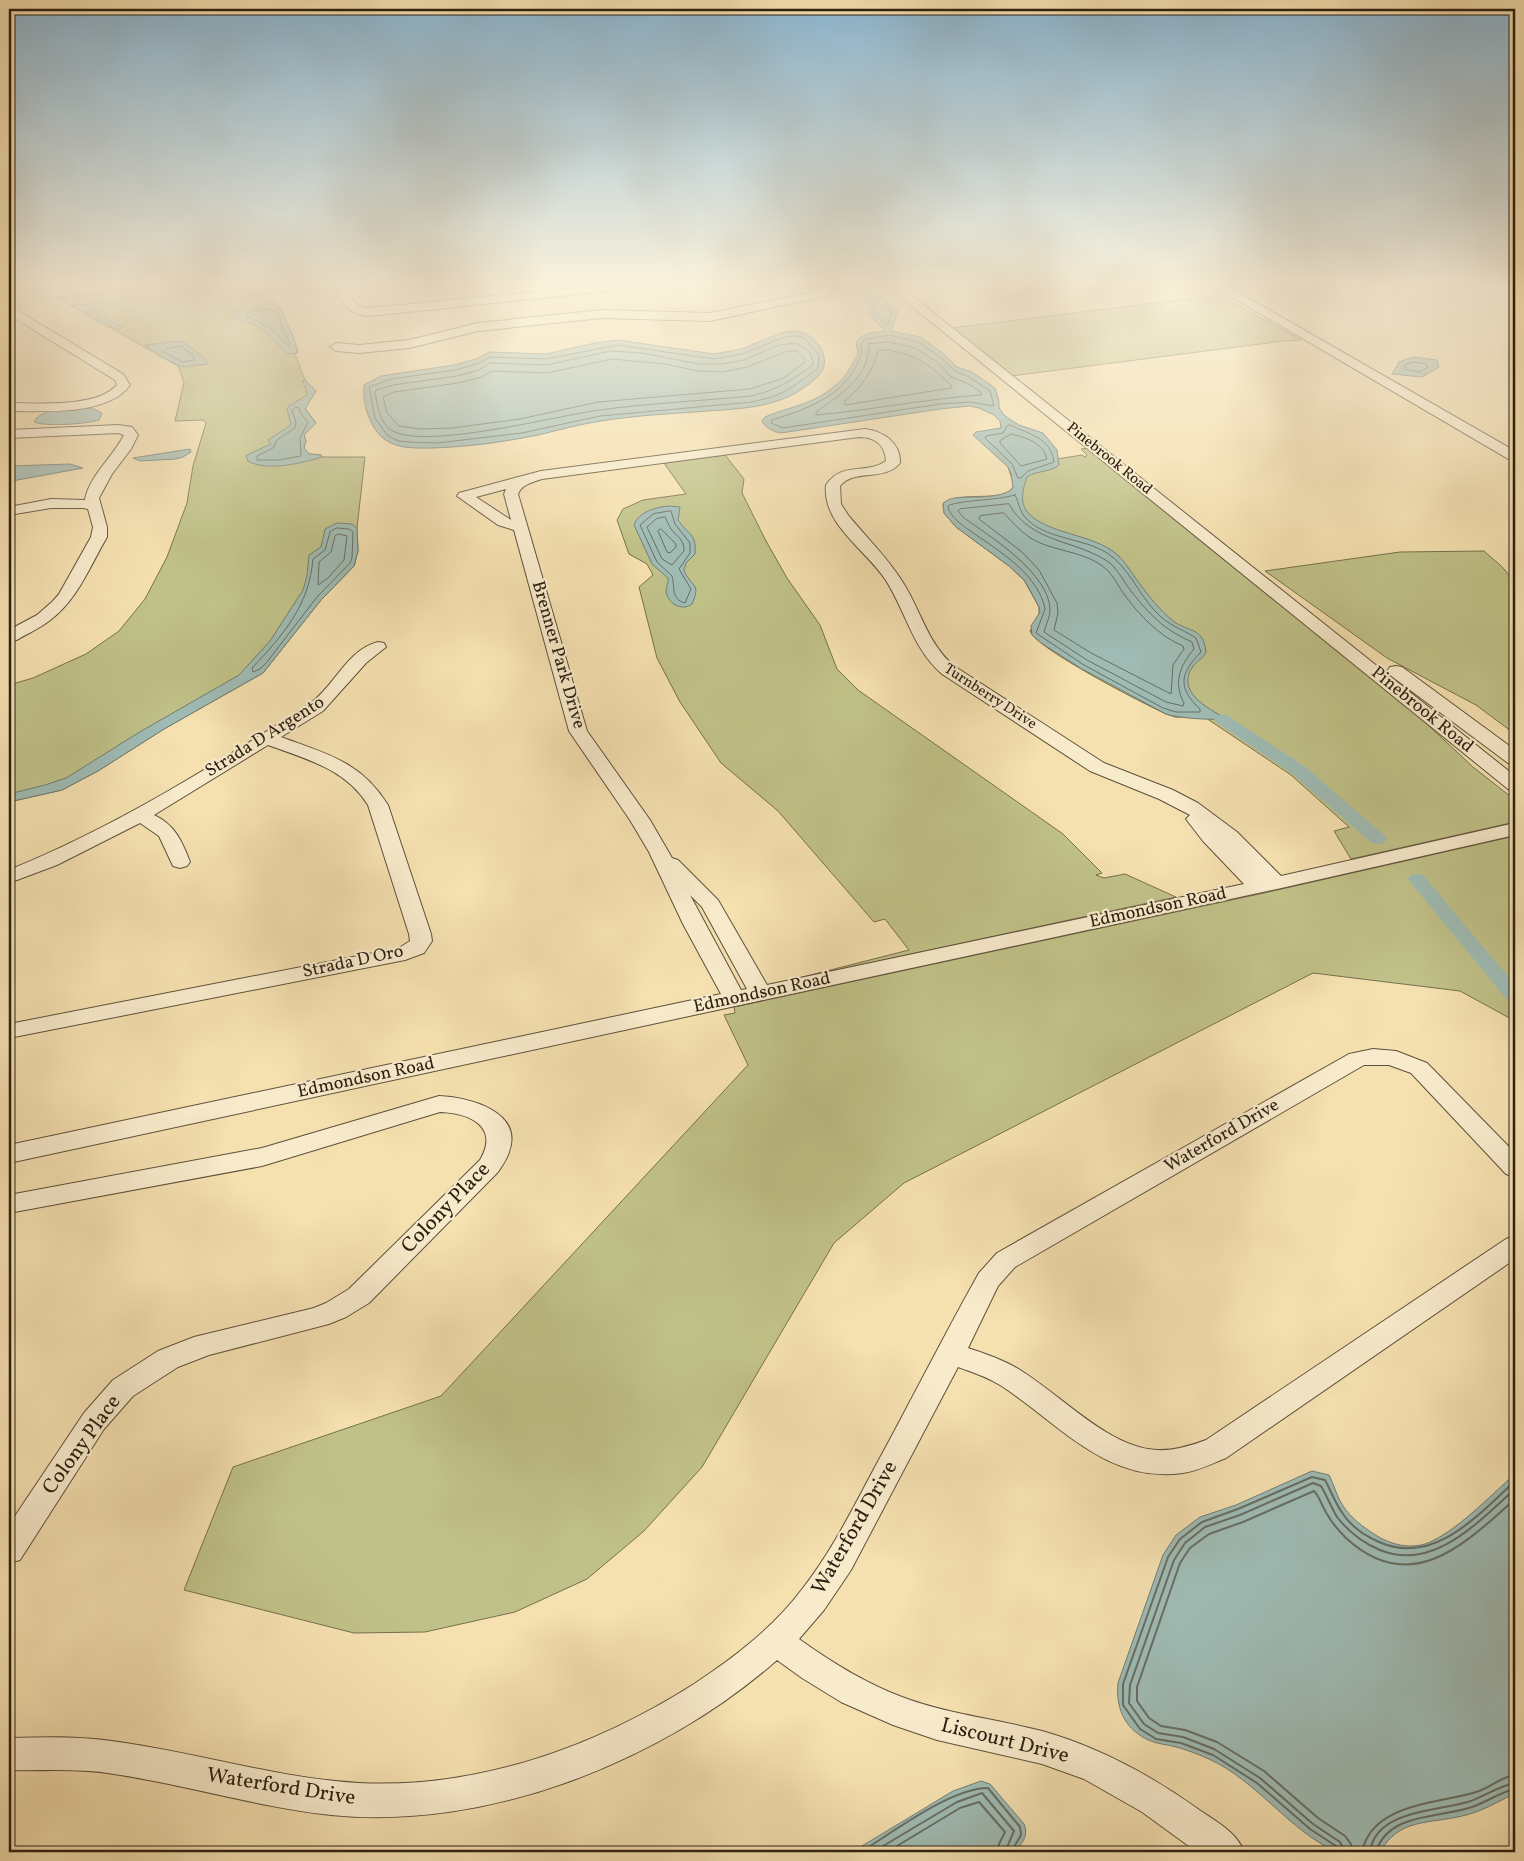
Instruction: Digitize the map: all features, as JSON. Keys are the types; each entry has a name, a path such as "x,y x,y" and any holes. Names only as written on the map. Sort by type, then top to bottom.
{"street":[{"path":"9,407 90,402 115,394 124,385 119,377 107,370"},
{"name":"Pinebrook Road","path":"998,370 1515,784"},
{"path":"1364,370 1515,457"},
{"path":"9,434 118,429 130,432 131,435 129,442 100,480 92,498 100,527 99,537 66,596 43,618 9,637"},
{"name":"Turnberry Drive","path":"527,478 847,434 862,436 892,457 893,463 887,468 837,479 833,485 832,500 840,517 894,579 924,644 933,658 948,670 1097,767 1117,778 1170,796 1188,806 1210,836 1267,885"},
{"path":"521,527 503,522 464,496 527,478"},
{"name":"Brenner Park Drive","path":"527,478 515,485 511,491 577,728 659,852 694,924 735,1000"},
{"path":"9,511 60,503 78,502 93,506"},
{"name":"Pinebrook Road","path":"1212,541 1291,593 1515,759"},
{"name":"Strada D Argento","path":"9,877 67,854 140,815 266,738 325,701 360,658 378,647"},
{"name":"Strada D Oro","path":"9,1031 420,948 420,934 378,805 370,790 359,778 343,768 266,738"},
{"path":"140,815 166,829 180,862"},
{"name":"Edmondson Road","path":"9,1154 735,1000 1267,885 1515,829"},
{"name":"Brenner Park Drive","path":"659,852 710,904 761,994"},
{"name":"Waterford Drive","path":"9,1754 58,1753 110,1757 270,1788 363,1800 410,1799 459,1793 545,1773 588,1758 628,1741 704,1697 777,1641 811,1603 844,1556 988,1280 1006,1260 1357,1059 1370,1056 1386,1056 1419,1068 1515,1168"},
{"name":"Colony Place","path":"9,1204 262,1157 438,1104 453,1103 476,1110 493,1122 498,1134 497,1152 489,1166 359,1296 336,1310 319,1317 204,1345 187,1351 152,1368 123,1388 94,1421 9,1550"},
{"path":"951,1353 1003,1373 1119,1454 1142,1462 1172,1464 1187,1461 1216,1449 1515,1246"},
{"name":"Liscourt Drive","path":"777,1641 810,1667 845,1688 890,1709 938,1724 1051,1750 1103,1770 1151,1797 1226,1852"}],"green space":[{"path":"179,370 301,370 306,383 316,391 305,408 316,423 304,435 306,441 304,448 309,454 321,455 323,457 365,457 357,528 358,551 354,566 321,600 263,673 164,729 98,771 62,790 9,802 9,685 33,678 86,654 119,631 145,599 167,557 187,503 193,466 206,423 203,420 175,421 184,382"},
{"path":"1003,370 1059,370 1011,376"},
{"path":"1089,448 1399,698 1473,767 1515,800 1515,822 1351,859 1334,831 1349,827 1291,775 1206,718 1175,717 1166,714 1069,662 1036,639 1030,631 1039,616 1039,607 1024,580 1009,566 956,527 944,513 943,504 959,498 1002,494 1009,491 1014,485 1008,467 1082,455 1085,457 1087,455 1081,449"},
{"path":"725,455 744,479 742,493 787,578 820,625 837,669 858,690 1063,834 1102,873 1096,875 1104,878 1125,874 1176,897 795,979 909,950 885,919 874,922 778,811 721,763 680,702 657,658 639,587 653,575 647,564 629,554 617,520 623,509 643,500 686,494 664,463"},
{"path":"1484,551 1509,574 1514,588 1515,734 1476,705 1387,658 1265,571 1400,552"},
{"path":"1515,836 1515,1021 1460,991 1313,973 904,1183 834,1243 702,1467 644,1531 587,1579 515,1612 425,1632 354,1633 184,1590 233,1467 441,1396 748,1065 724,1015 735,1013 734,1007 1264,893"}],"water":[{"path":"422,370 823,370 805,387 792,395 768,404 624,418 499,442 432,448 396,445 384,439 373,426 366,410 364,385 381,376"},
{"path":"848,370 966,370 972,372 995,388 999,408 1005,416 1019,425 1043,433 1057,450 1059,465 1027,477 1023,495 1025,509 1036,520 1046,525 1091,540 1111,550 1124,562 1147,594 1164,613 1179,625 1194,631 1202,638 1206,652 1193,666 1188,684 1196,698 1225,718 1196,719 1166,714 1082,669 1041,643 1032,635 1031,626 1040,612 1024,580 1009,566 956,527 944,513 943,503 950,499 1000,495 1013,488 1011,473 1008,467 973,435 976,432 1001,428 1000,421 994,415 970,406 781,433 765,426 762,421 765,417 816,399 834,386"},
{"path":"1394,370 1434,370 1422,377 1392,374"},
{"path":"305,380 316,391 305,409 316,423 304,435 306,441 304,448 309,454 321,455 322,457 295,464 274,466 264,466 248,461 246,456 271,444 268,440 291,425 287,409 307,395 302,381"},
{"path":"69,408 92,408 102,413 99,420 66,424 39,424 34,422 43,413 51,411"},
{"path":"190,449 191,452 176,459 140,461 133,458"},
{"path":"70,464 83,468 12,481 9,501 9,466"},
{"path":"669,506 680,507 678,520 691,534 695,547 695,554 686,563 684,570 694,585 696,592 692,604 684,607 676,605 669,599 666,591 668,578 652,564 634,525 636,520 643,514 653,509"},
{"path":"337,523 352,524 357,528 358,551 354,566 321,600 263,673 164,729 98,771 62,790 9,802 9,794 66,778 138,733 239,675 270,641 303,590 307,576 309,555 321,547 325,529"},
{"path":"1312,1471 1329,1475 1343,1506 1361,1525 1386,1540 1405,1546 1425,1544 1448,1532 1515,1474 1515,1793 1476,1812 1416,1824 1406,1828 1396,1833 1380,1852 1339,1852 1319,1842 1226,1768 1195,1753 1153,1742 1142,1737 1127,1723 1119,1704 1118,1683 1163,1555 1176,1535 1200,1517 1236,1505"},
{"path":"981,1781 990,1784 1024,1824 1025,1836 1015,1852 852,1852 953,1791"}],"waterway":[{"path":"1222,719 1297,769 1378,839"},
{"path":"1417,879 1515,997"}]}
